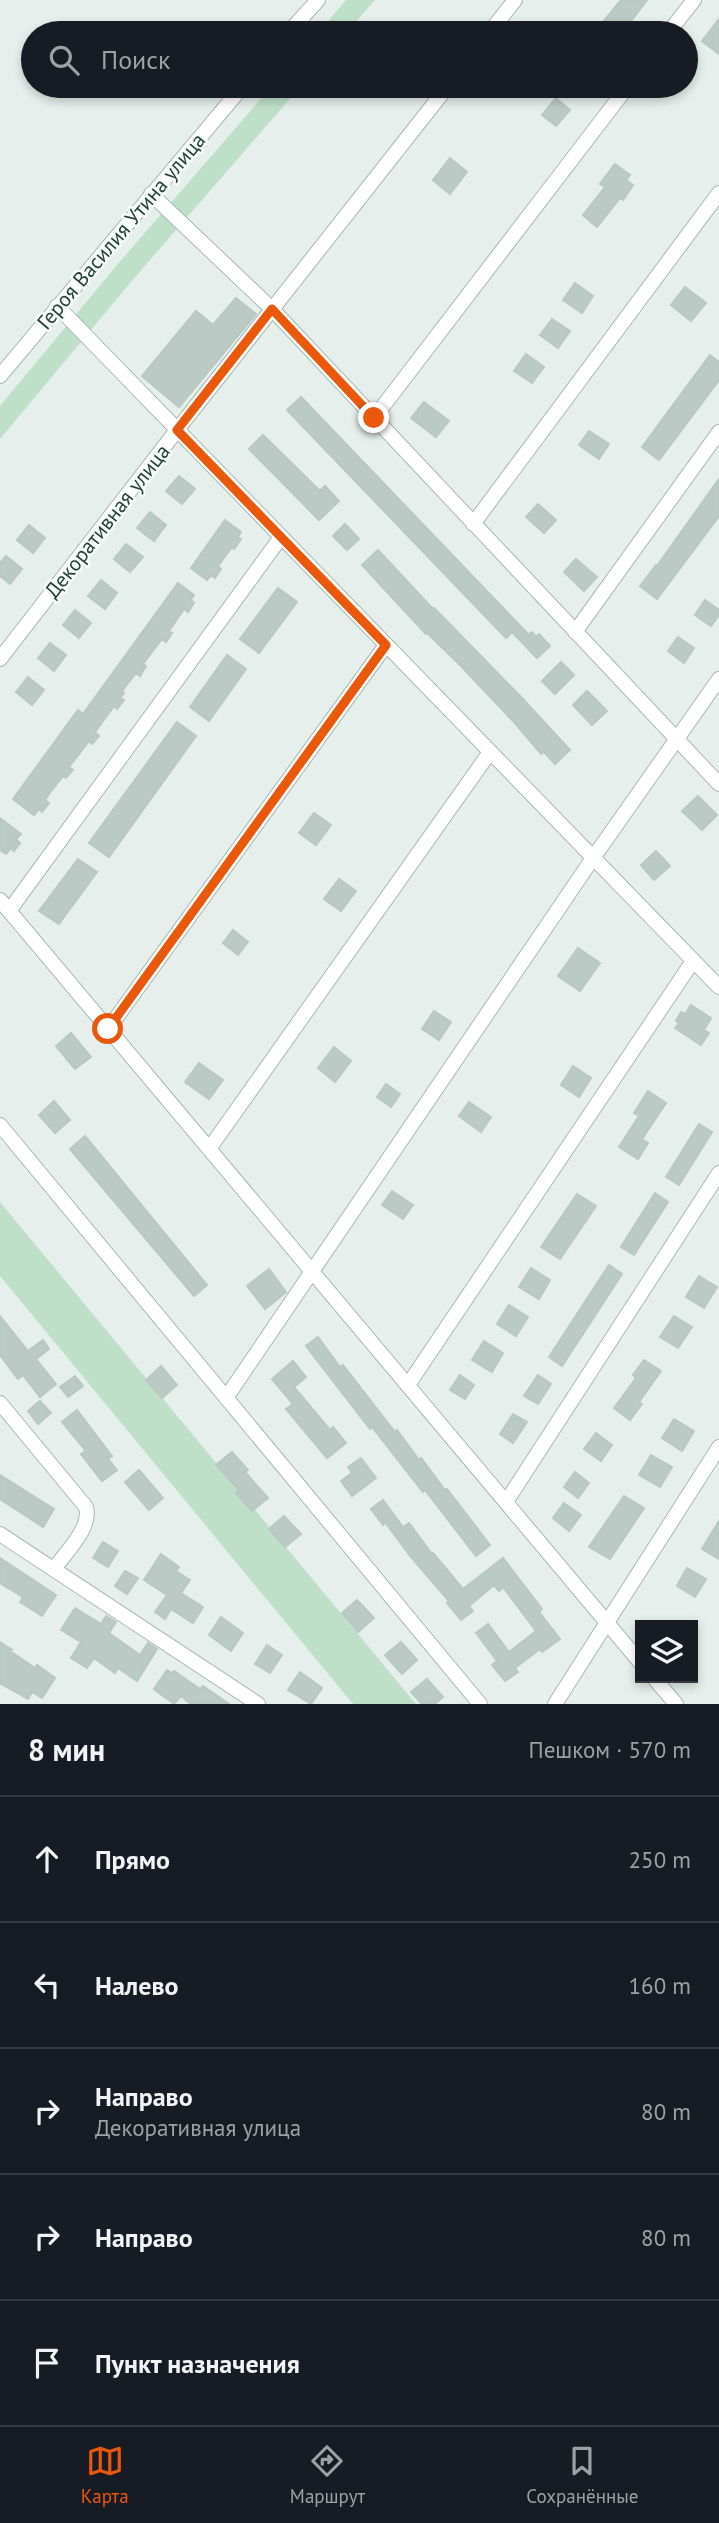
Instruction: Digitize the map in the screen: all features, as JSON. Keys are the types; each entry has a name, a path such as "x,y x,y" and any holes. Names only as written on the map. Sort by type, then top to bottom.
{"street":[{"path":"299,21 318,0"},
{"path":"498,21 515,0"},
{"path":"677,21 694,0"},
{"name":"Героя Василия Утина улица","path":"0,376 233,98"},
{"name":"Декоративная улица","path":"0,659 439,98"},
{"path":"374,418 619,98"},
{"path":"473,524 719,193"},
{"path":"151,194 272,309 719,784"},
{"path":"57,306 719,988"},
{"path":"575,632 719,432"},
{"path":"281,537 4,905 635,1656"},
{"path":"108,1029 386,645"},
{"path":"226,1398 593,858 719,679"},
{"path":"209,1149 490,752"},
{"path":"408,1385 693,961"},
{"path":"0,1125 480,1704"},
{"path":"506,1502 719,1173"},
{"path":"0,1403 86,1507 88,1515 85,1525 54,1569"},
{"path":"555,1704 719,1447"},
{"path":"0,1534 258,1704"},
{"path":"658,1683 676,1704"}],"green space":[{"path":"346,0 375,0 357,21 328,21"},
{"path":"262,98 291,98 130,283 0,439 0,406 117,265"},
{"path":"0,1202 416,1704 353,1704 0,1276"}],"building":[{"path":"621,0 647,0 631,21 604,21"},
{"path":"719,19 719,54 702,41"},
{"path":"556,98 570,110 556,126 542,115"},
{"path":"450,158 467,172 450,194 433,180"},
{"path":"615,164 630,175 626,180 633,185 623,200 620,198 597,227 583,215 605,187 600,184"},
{"path":"575,283 593,296 582,313 563,300"},
{"path":"685,287 706,303 691,321 671,305"},
{"path":"236,298 256,314 179,407 142,376 196,311 213,325"},
{"path":"552,319 570,331 558,348 540,335"},
{"path":"526,354 544,367 532,383 514,371"},
{"path":"710,355 719,362 719,380 659,460 642,447"},
{"path":"301,397 529,635 532,632 536,637 539,634 550,646 537,658 512,632 506,638 287,410"},
{"path":"424,402 449,421 436,437 411,418"},
{"path":"589,431 609,444 599,459 579,445"},
{"path":"263,435 320,491 325,486 339,501 319,520 249,449"},
{"path":"179,476 195,489 182,504 166,491"},
{"path":"719,479 719,516 657,599 640,586"},
{"path":"538,504 556,520 544,533 526,517"},
{"path":"150,512 166,525 154,541 137,528"},
{"path":"225,520 241,532 238,537 241,539 218,566 221,569 215,578 211,575 207,580 191,568"},
{"path":"345,524 359,539 347,550 333,536"},
{"path":"29,525 45,538 33,553 17,540"},
{"path":"126,544 143,557 130,572 114,559"},
{"path":"378,550 570,750 555,764 544,752 541,754 514,722 362,565"},
{"path":"6,556 22,569 10,584 0,576 0,563"},
{"path":"576,559 597,577 584,591 564,572"},
{"path":"101,580 117,593 105,609 88,596"},
{"path":"178,583 194,595 191,600 194,603 188,612 184,609 169,631 172,633 166,642 162,639 143,664 146,666 140,676 136,673 122,691 124,693 120,698 124,700 117,709 114,706 95,732 99,736 92,744 89,741 69,767 73,770 66,778 63,776 49,794 45,800 49,803 42,812 39,809 34,815 13,799 78,710 83,714"},
{"path":"278,588 297,602 259,653 240,639"},
{"path":"705,600 719,610 719,615 711,626 695,615"},
{"path":"75,610 91,623 79,638 63,625"},
{"path":"678,637 694,648 684,663 668,651"},
{"path":"50,643 66,655 54,671 38,658"},
{"path":"227,655 246,669 209,721 190,707"},
{"path":"561,662 574,675 555,694 542,681"},
{"path":"28,677 44,690 32,705 16,692"},
{"path":"587,691 607,711 592,725 573,705"},
{"path":"177,722 196,736 109,857 89,843"},
{"path":"698,796 717,815 702,830 682,811"},
{"path":"314,813 331,825 316,845 299,833"},
{"path":"0,818 21,834 16,839 20,843 14,851 11,848 6,854 0,850"},
{"path":"656,851 670,866 654,880 641,865"},
{"path":"78,859 97,872 59,924 39,911"},
{"path":"339,879 356,891 341,911 324,899"},
{"path":"233,930 248,942 238,955 223,943"},
{"path":"578,948 600,963 580,991 558,976"},
{"path":"691,1005 711,1018 704,1030 709,1033 701,1045 675,1028 681,1012 685,1014"},
{"path":"434,1011 451,1022 439,1040 422,1029"},
{"path":"71,1033 91,1057 75,1069 56,1046"},
{"path":"334,1047 351,1061 335,1082 318,1068"},
{"path":"199,1063 223,1080 209,1099 185,1082"},
{"path":"573,1066 591,1078 579,1097 561,1085"},
{"path":"386,1084 400,1094 391,1107 377,1097"},
{"path":"648,1091 666,1103 642,1139 648,1143 638,1159 619,1147 639,1116 634,1113"},
{"path":"54,1101 70,1120 55,1133 39,1115"},
{"path":"469,1102 491,1117 481,1132 459,1116"},
{"path":"699,1124 712,1132 679,1185 666,1177"},
{"path":"85,1136 207,1285 194,1296 70,1149"},
{"path":"392,1191 413,1205 403,1219 382,1205"},
{"path":"655,1193 668,1202 634,1255 621,1247"},
{"path":"577,1194 596,1206 560,1259 541,1247"},
{"path":"609,1265 622,1274 562,1366 549,1357"},
{"path":"531,1268 550,1280 539,1299 519,1287"},
{"path":"269,1269 286,1292 265,1309 247,1286"},
{"path":"699,1276 717,1287 704,1308 686,1297"},
{"path":"509,1305 528,1317 516,1336 497,1324"},
{"path":"0,1316 28,1351 43,1340 49,1349 36,1359 56,1384 40,1397 23,1375 18,1379 0,1355"},
{"path":"674,1316 692,1327 678,1348 660,1337"},
{"path":"318,1337 395,1432 397,1430 419,1460 421,1458 445,1490 447,1489 490,1545 476,1556 425,1490 423,1492 372,1427 370,1429 306,1346"},
{"path":"484,1341 503,1353 492,1372 472,1360"},
{"path":"644,1360 661,1371 630,1420 614,1408 636,1378 633,1375"},
{"path":"293,1361 306,1377 294,1387 330,1430 333,1427 346,1443 327,1458 286,1409 293,1404 272,1379"},
{"path":"161,1366 177,1385 162,1398 146,1380"},
{"path":"460,1375 474,1385 465,1399 450,1390"},
{"path":"538,1375 551,1384 538,1404 524,1396"},
{"path":"75,1376 83,1386 68,1397 60,1387"},
{"path":"40,1401 51,1413 38,1424 28,1411"},
{"path":"77,1410 112,1456 108,1459 117,1470 102,1481 81,1454 86,1451 62,1422"},
{"path":"513,1414 527,1422 513,1443 500,1434"},
{"path":"674,1419 694,1431 682,1451 662,1438"},
{"path":"596,1433 612,1445 601,1461 584,1449"},
{"path":"232,1452 268,1498 252,1511 236,1493 239,1490 216,1465"},
{"path":"651,1455 672,1467 660,1487 639,1475"},
{"path":"361,1458 376,1478 352,1496 341,1481 352,1473 348,1467"},
{"path":"139,1470 163,1498 149,1510 125,1482"},
{"path":"575,1472 589,1483 578,1498 564,1487"},
{"path":"0,1475 54,1509 43,1527 0,1499"},
{"path":"624,1496 644,1508 610,1559 589,1547"},
{"path":"383,1500 403,1527 409,1523 463,1589 503,1558 542,1609 539,1612 560,1639 542,1652 540,1649 515,1668 518,1672 505,1681 492,1665 497,1661 476,1633 488,1624 509,1652 536,1631 503,1587 499,1591 494,1585 469,1606 473,1611 461,1620 447,1603 449,1601 385,1522 383,1525 371,1509"},
{"path":"564,1503 581,1515 569,1531 553,1518"},
{"path":"284,1516 301,1534 285,1547 269,1529"},
{"path":"719,1521 719,1559 702,1549"},
{"path":"103,1542 118,1551 108,1567 93,1558"},
{"path":"161,1554 179,1567 176,1571 190,1580 181,1593 203,1607 193,1623 171,1609 165,1619 155,1612 167,1595 144,1580"},
{"path":"0,1558 56,1595 42,1616 20,1602 23,1597 0,1583"},
{"path":"687,1568 706,1579 695,1597 677,1586"},
{"path":"125,1571 138,1578 127,1594 115,1586"},
{"path":"357,1600 374,1618 358,1632 342,1613"},
{"path":"75,1608 101,1624 106,1616 116,1622 109,1633 140,1655 148,1643 157,1649 137,1681 118,1668 115,1673 94,1658 87,1668 71,1658 81,1642 61,1630"},
{"path":"221,1617 243,1633 231,1651 209,1635"},
{"path":"0,1642 35,1668 37,1665 55,1678 42,1698 32,1692 28,1699 0,1683"},
{"path":"401,1642 417,1660 402,1674 385,1655"},
{"path":"267,1645 282,1655 270,1673 255,1664"},
{"path":"167,1670 172,1673 174,1671 200,1689 203,1686 229,1704 191,1704 181,1696 174,1704 154,1689"},
{"path":"300,1672 322,1688 311,1704 288,1690"},
{"path":"427,1679 443,1697 435,1704 422,1704 411,1692"}],"route":[{"path":"108,1029 386,645 177,430 272,309 374,418"}]}
